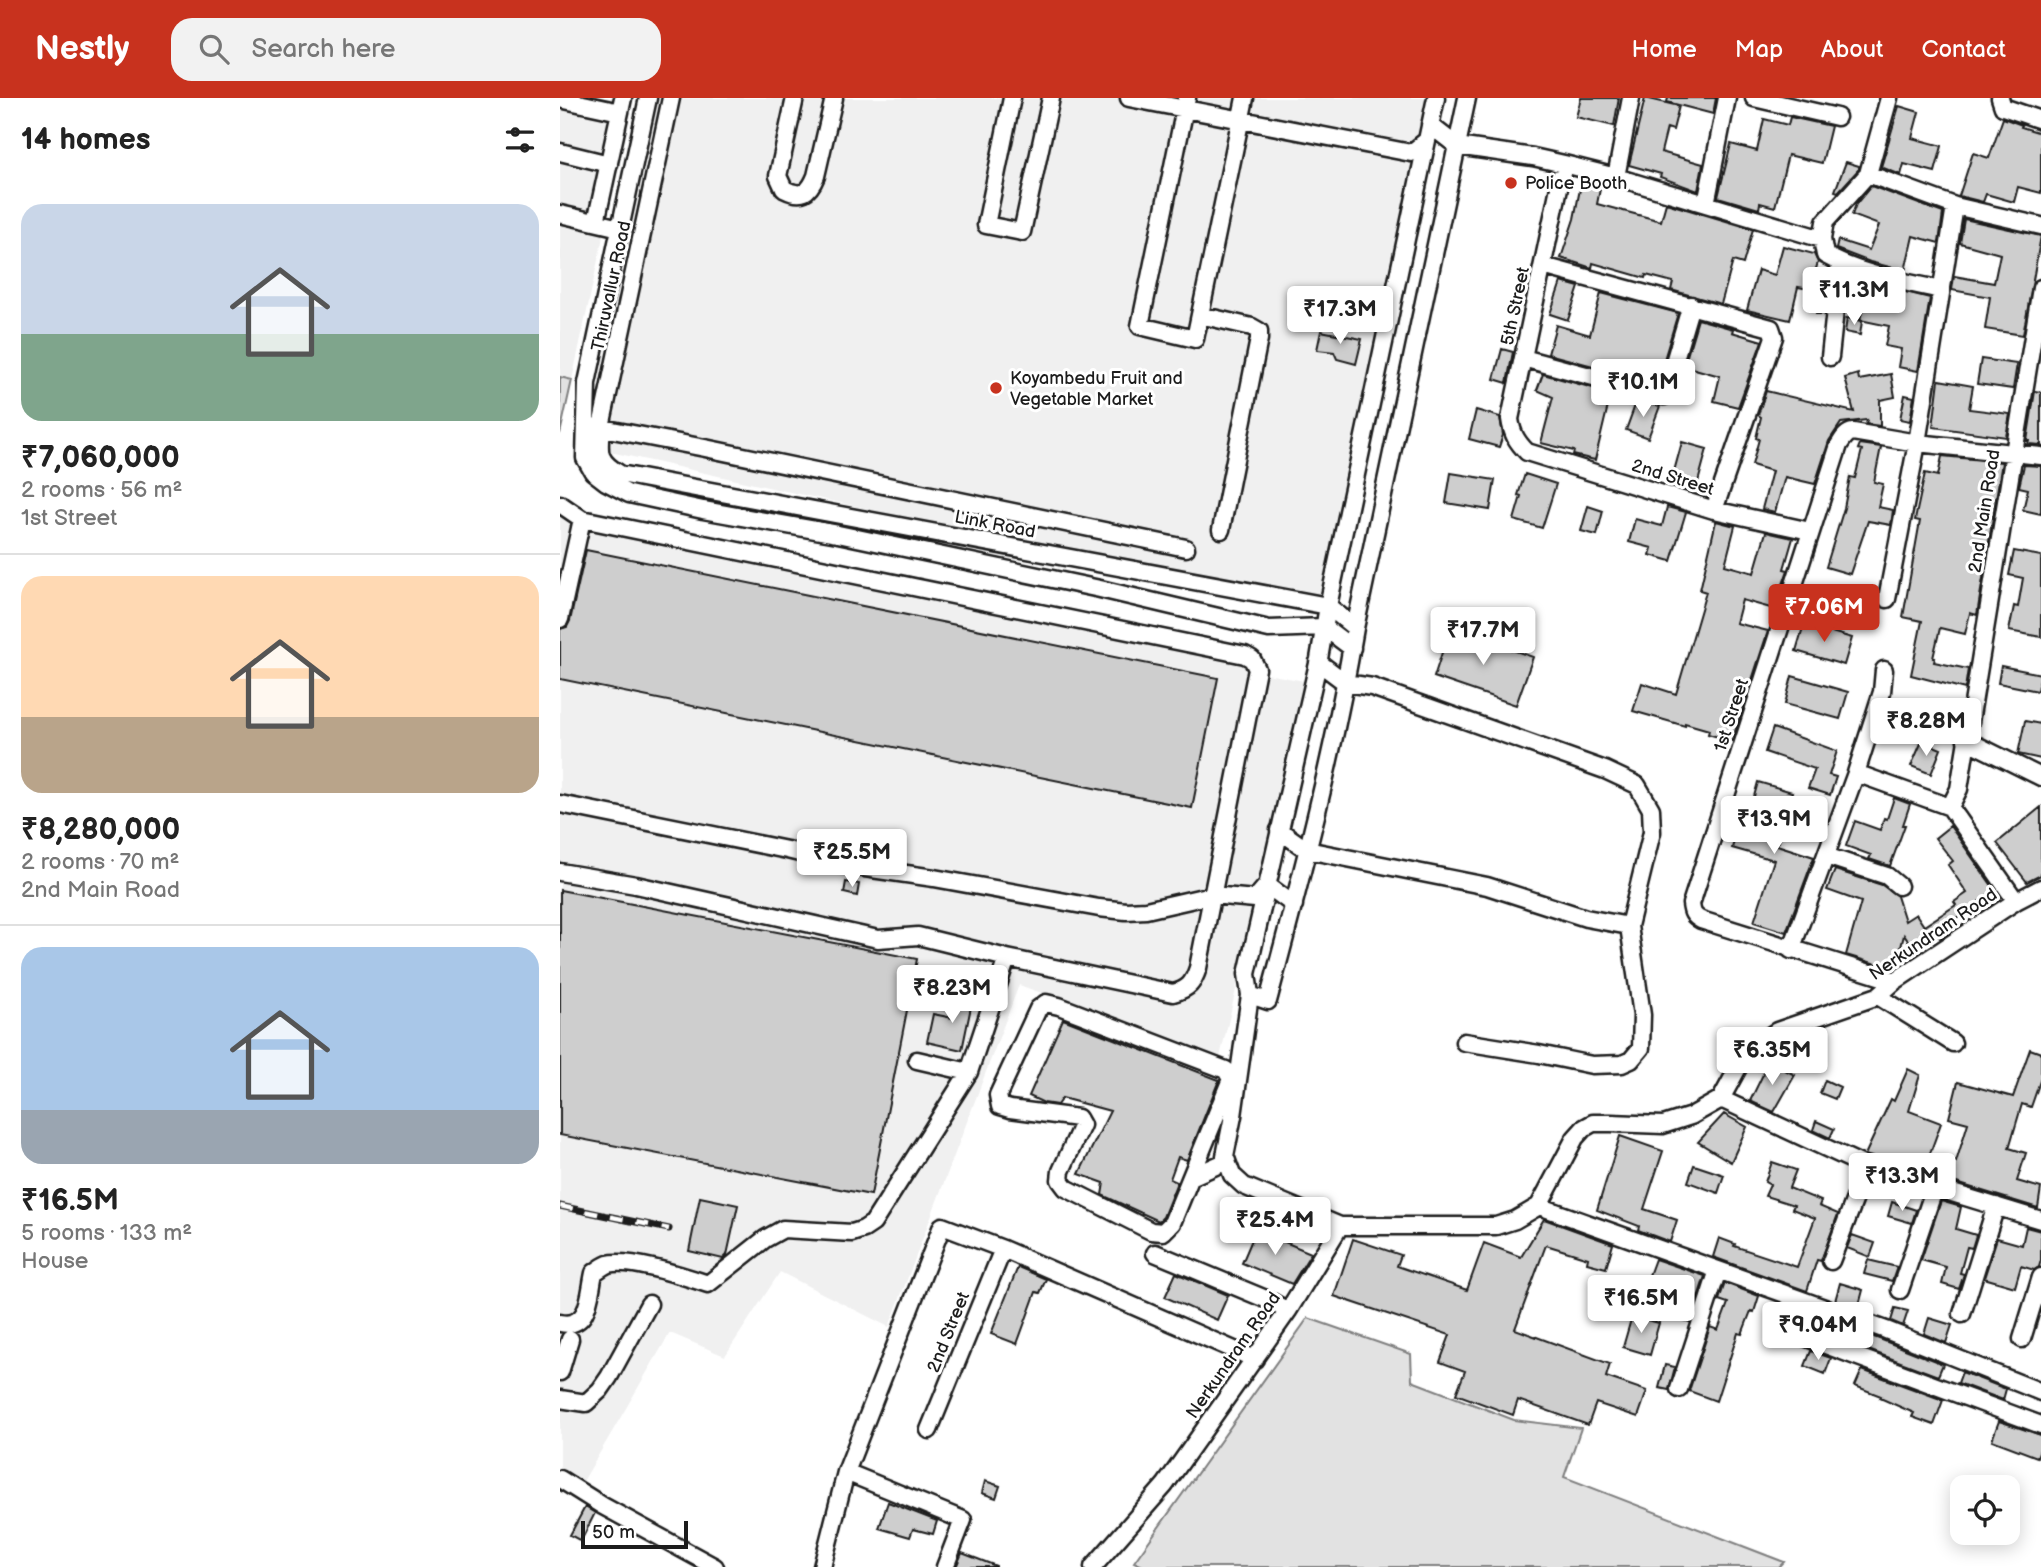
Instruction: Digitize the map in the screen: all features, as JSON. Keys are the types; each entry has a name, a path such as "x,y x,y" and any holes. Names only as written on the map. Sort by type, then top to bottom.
{"street":[{"path":"648,98 587,383 594,426 585,458 593,472 629,494 703,510 838,534 1087,586 1269,629 1324,627 1352,648"},
{"name":"Thiruvallur Road","path":"620,474 601,458 594,426 671,98"},
{"path":"795,98 778,176 784,189 798,194 805,193 811,187 816,176 834,98"},
{"path":"1012,98 986,225 1022,232 1051,98"},
{"path":"1129,98 1186,104 1240,121 1411,153 1428,133"},
{"path":"1186,104 1140,326 1195,338 1245,98"},
{"path":"1436,98 1318,662 1247,974 1250,995 1226,1113 1191,1177 1172,1223 1163,1232 1151,1231 1066,1188 1060,1180 1061,1171 1083,1125 1078,1118 1000,1106 998,1095 1038,1009 1046,1003 1226,1070 1231,1079 1226,1113 1225,1156 1232,1175 1244,1186 1340,1226 1496,1226 1515,1220 1539,1206 1575,1138 1584,1128 1593,1123 1663,1125 1691,1116 1721,1099 1867,1167 2041,1220"},
{"path":"1250,995 1268,1001 1294,905 1346,683 1355,628 1467,98"},
{"path":"1616,177 1631,98"},
{"path":"1706,204 1727,98"},
{"path":"1754,98 1837,117"},
{"path":"1889,98 1868,174 1825,222 1822,239 1825,255 1840,264 1941,290"},
{"path":"2000,98 2003,107 2041,121"},
{"path":"560,99 622,105 597,222"},
{"path":"1428,133 1457,146 1533,157 1616,177 1822,239"},
{"path":"560,152 609,164"},
{"name":"5th Street","path":"1527,452 1511,430 1510,419 1564,164"},
{"path":"1868,174 1955,206 2041,226"},
{"path":"1887,599 1917,443 1955,206"},
{"path":"560,214 620,228"},
{"path":"1830,358 1840,264"},
{"path":"1543,266 1772,328 1774,337 1714,510"},
{"name":"2nd Main Road","path":"1950,807 1959,789 2041,288"},
{"path":"1523,358 1664,396 1691,305"},
{"path":"1200,315 1259,331 1222,530"},
{"path":"594,426 1186,548"},
{"name":"1st Street","path":"1895,981 1701,920 1695,917 1691,904 1839,445 1848,433 1853,432 1917,443"},
{"path":"1917,443 2041,456"},
{"name":"2nd Street","path":"1527,452 1714,510 1810,531"},
{"name":"Link Road","path":"620,474 1328,606 1355,628"},
{"path":"560,505 582,519 1245,655 1252,659 1258,669 1198,968 1195,978 1185,990 1173,993 918,936 878,939 636,885 560,872"},
{"path":"560,619 582,519"},
{"path":"1318,662 1346,683 1372,687 1605,770 1637,785 1651,809 1653,832 1629,926 1642,1014 1641,1048 1631,1060 1622,1064 1592,1065 1464,1042"},
{"path":"1791,950 1856,773 1882,692 1884,670"},
{"path":"1966,740 2041,777"},
{"path":"1856,773 1950,807 2016,901"},
{"path":"560,804 858,867 1099,908 1146,910 1212,895 1255,899 1267,885"},
{"path":"1279,830 1307,850 1487,886 1586,918 1629,926"},
{"path":"1826,856 1887,876 1899,886"},
{"path":"1267,885 1294,905"},
{"name":"Nerkundram Road","path":"1721,1099 1745,1055 1777,1031 1878,996 1895,981 2016,901 2041,888"},
{"path":"560,1323 569,1325 578,1322 584,1315 594,1273 609,1264 658,1269 708,1284 783,1228 852,1233 873,1223 969,1072 1007,958"},
{"path":"1878,996 1953,1043"},
{"path":"916,1060 969,1072"},
{"path":"1191,1177 1227,1161"},
{"path":"1831,1261 1867,1167"},
{"path":"1900,1290 1935,1187"},
{"path":"1539,1206 1886,1330 2041,1392"},
{"path":"1962,1314 1996,1206"},
{"path":"822,1567 846,1472 942,1226 1003,1249 1255,1359"},
{"name":"Nerkundram Road","path":"1093,1567 1165,1485 1288,1311 1340,1226"},
{"name":"2nd Street","path":"929,1430 1003,1249"},
{"path":"1155,1253 1288,1311"},
{"path":"1679,1389 1718,1270"},
{"path":"2022,1339 2041,1277"},
{"path":"1792,1297 1785,1322 1788,1331 2041,1425"},
{"path":"560,1399 586,1403 600,1390 649,1304"},
{"path":"560,1372 570,1339"},
{"path":"846,1472 963,1520 945,1567"},
{"path":"560,1479 603,1506 715,1567"}],"shaded area":[{"path":"560,98 633,98 572,380 560,377"},
{"name":"Koyambedu Fruit and Vegetable Market","path":"681,98 1433,98 1325,609 606,451"},
{"path":"560,377 572,380 560,434"},
{"path":"560,500 600,531 1254,654 1251,671 1309,682 1220,1057 1019,985 889,1327 780,1272 725,1356 670,1333 578,1490 560,1484"},
{"path":"1308,1318 1411,1354 1412,1381 1514,1420 1581,1428 1564,1477 1784,1562 1779,1567 1145,1567 1134,1562"}],"building":[{"path":"1581,98 1619,98 1614,126 1576,117"},
{"path":"1645,98 1679,106 1673,130 1667,128 1661,152 1703,164 1698,191 1660,177 1661,174 1629,165"},
{"path":"1668,98 1716,98 1713,114 1667,102"},
{"path":"1899,106 1919,112 1912,138 1942,146 1935,172 1904,164 1901,175 1881,167"},
{"path":"1790,117 1831,126 1822,163 1788,155 1775,207 1760,203 1759,209 1718,197 1731,144 1757,151 1764,119 1788,125"},
{"path":"2003,118 2041,133 2041,193 2018,187 2014,202 1986,194 1983,202 1959,196 1973,153 1989,158"},
{"path":"1846,162 1859,166 1859,169 1838,192 1835,191"},
{"path":"1582,179 1601,184 1597,204 1661,221 1666,203 1753,229 1743,264 1733,261 1721,304 1671,290 1673,282 1646,275 1645,278 1593,263 1592,268 1561,258 1574,219"},
{"path":"1871,186 1943,213 1939,243 1913,236 1905,271 1836,249 1838,240 1869,250 1879,225 1852,215 1856,204"},
{"path":"1964,219 2041,236 2023,335 1985,329 1990,297 1952,290 1954,276 1994,283 2000,254 1960,243"},
{"path":"1783,246 1814,254 1818,262 1810,289 1798,287 1790,320 1747,310 1758,270 1775,275"},
{"path":"1853,279 1930,298 1918,371 1898,367 1901,349 1885,346 1889,326 1860,320 1866,296 1850,292"},
{"path":"1561,282 1579,287 1568,320 1550,314"},
{"path":"1818,282 1827,284 1824,314 1816,314"},
{"path":"1601,293 1678,313 1657,383 1548,354 1556,325 1590,335"},
{"path":"1847,318 1862,321 1860,335 1845,332"},
{"path":"1698,319 1762,341 1738,407 1714,401 1720,376 1684,366"},
{"path":"1321,331 1362,339 1356,364 1337,359 1334,352 1317,350"},
{"path":"1502,349 1513,352 1507,383 1494,379"},
{"path":"1981,359 2017,364 2013,389 1977,384"},
{"path":"1543,374 1611,393 1595,460 1573,455 1574,451 1541,443 1553,397 1537,390"},
{"path":"1858,374 1859,380 1891,374 1895,397 1880,400 1880,426 1866,424 1867,420 1841,423 1829,441 1815,484 1785,477 1775,512 1762,509 1772,471 1752,465 1759,439 1756,438 1761,417 1758,415 1766,391 1854,412 1845,378"},
{"path":"1939,380 1973,386 1969,409 2010,414 2006,437 1933,427"},
{"path":"2035,391 2041,392 2041,445 2028,444 2027,441"},
{"path":"1905,395 1914,397 1910,421 1900,419"},
{"path":"1637,400 1660,406 1648,438 1626,430"},
{"path":"1476,410 1500,417 1503,435 1499,447 1469,439"},
{"path":"1682,442 1707,449 1695,493 1670,486"},
{"path":"1860,444 1881,447 1874,482 1883,484 1878,507 1893,510 1891,525 1868,521 1850,574 1826,567 1844,508 1850,477 1855,478 1862,450 1858,449"},
{"path":"1942,456 2002,462 1977,615 1970,613 1965,634 1940,628 1933,658 1934,662 1968,669 1965,689 1911,675 1922,621 1903,617 1920,521 1915,520 1925,473 1938,476"},
{"path":"2024,465 2041,466 2041,514 2023,510 2028,489 2019,487"},
{"path":"1451,473 1495,480 1490,510 1446,503"},
{"path":"1525,474 1556,484 1542,528 1514,520"},
{"path":"1588,506 1603,511 1597,535 1581,531"},
{"path":"1667,507 1686,512 1671,561 1650,555 1652,548 1629,542 1635,519 1662,526"},
{"path":"1716,521 1735,526 1725,565 1754,573 1766,532 1793,538 1784,569 1788,570 1774,609 1742,600 1736,623 1768,631 1732,741 1708,734 1709,730 1633,711 1642,683 1676,694 1706,592 1700,590"},
{"path":"586,550 1218,678 1192,808 560,679 560,629 567,627 570,621"},
{"path":"2014,551 2041,556 2041,637 2009,631 2014,606 2018,607 2023,578 2009,575"},
{"path":"1804,624 1852,638 1844,665 1796,651"},
{"path":"1450,628 1533,657 1516,705 1434,677"},
{"path":"2001,666 2041,674 2038,691 1998,683"},
{"path":"1792,676 1848,692 1840,719 1785,704"},
{"path":"1899,705 1924,715 1915,740 1890,730"},
{"path":"2025,721 2041,724 2041,759 2018,754"},
{"path":"1773,728 1837,751 1829,775 1836,777 1830,795 1808,788 1815,769 1765,752"},
{"path":"1922,741 1941,749 1931,774 1911,766"},
{"path":"1758,782 1792,792 1777,845 1814,857 1786,932 1754,922 1774,860 1732,848 1738,827 1745,829"},
{"path":"1894,798 1910,804 1890,866 1869,859 1871,855 1846,846 1855,821 1880,830"},
{"path":"2041,807 2041,875 2027,882 1997,843"},
{"path":"1950,826 1995,890 1955,919 1959,926 1940,938 1938,935 1915,951 1904,935 1896,967 1893,969 1846,955 1861,902 1827,890 1835,870 1882,885 1897,896 1905,921 1916,914 1924,926 1956,905 1954,902 1967,893 1948,865 1953,861 1935,838"},
{"path":"846,882 859,884 857,896 844,893"},
{"path":"560,890 917,959 871,1195 560,1135"},
{"path":"958,994 973,997 962,1050 927,1042 933,1014 953,1018"},
{"path":"1063,1019 1219,1080 1187,1160 1178,1157 1170,1179 1177,1182 1159,1221 1102,1195 1104,1183 1079,1174 1110,1111 1062,1098 1057,1105 1044,1103 1029,1096"},
{"path":"2030,1049 2041,1053 2041,1078 2031,1107 2022,1104 2009,1148 2026,1153 2017,1181 2041,1188 2038,1208 1865,1155 1908,1069 1920,1075 1909,1111 1941,1123 1929,1156 1956,1162 1968,1123 1949,1118 1958,1082 2013,1097"},
{"path":"1769,1062 1795,1075 1774,1112 1750,1101"},
{"path":"1825,1080 1840,1087 1835,1099 1820,1093"},
{"path":"1724,1114 1747,1127 1731,1162 1698,1142"},
{"path":"1816,1121 1834,1129 1830,1138 1813,1130"},
{"path":"1620,1136 1663,1151 1644,1209 1677,1220 1670,1242 1638,1230 1639,1226 1597,1210"},
{"path":"1772,1162 1796,1170 1789,1188 1821,1201 1819,1206 1838,1214 1821,1261 1817,1260 1807,1291 1713,1257 1719,1238 1735,1244 1734,1246 1797,1267 1815,1218 1792,1209 1794,1205 1765,1196 1770,1185 1765,1182"},
{"path":"1694,1165 1724,1175 1718,1193 1688,1182"},
{"path":"700,1197 738,1205 727,1255 723,1259 689,1251"},
{"path":"1941,1201 1961,1207 1956,1229 1976,1235 1972,1248 1967,1247 1960,1273 1964,1274 1959,1289 1942,1284 1946,1267 1921,1260"},
{"path":"1892,1202 1916,1210 1912,1223 1888,1216"},
{"path":"1544,1219 1613,1244 1606,1268 1587,1263 1588,1258 1546,1245 1515,1329 1610,1364 1606,1377 1647,1391 1638,1417 1596,1403 1588,1425 1518,1400 1513,1415 1456,1394 1465,1371 1440,1362 1450,1335 1334,1296 1353,1239 1401,1255 1397,1266 1467,1290 1484,1243 1521,1257"},
{"path":"2026,1227 2041,1231 2039,1267 2034,1270 2021,1266 2015,1287 1984,1278 1997,1238 2022,1245"},
{"path":"1256,1230 1311,1253 1292,1284 1242,1263"},
{"path":"1852,1235 1875,1243 1870,1257 1847,1248"},
{"path":"1655,1259 1705,1276 1690,1322 1658,1312 1667,1284 1648,1278"},
{"path":"1868,1260 1897,1267 1892,1281 1864,1274"},
{"path":"1018,1267 1046,1279 1040,1293 1036,1292 1017,1344 991,1334"},
{"path":"1176,1273 1228,1295 1217,1320 1165,1297"},
{"path":"1725,1283 1759,1296 1742,1334 1738,1333 1716,1401 1689,1391 1710,1327 1718,1330 1728,1303 1719,1300"},
{"path":"1840,1283 1863,1290 1858,1309 1835,1301"},
{"path":"1895,1308 1908,1311 1903,1326 1891,1321"},
{"path":"1799,1310 1943,1364 1938,1376 1796,1323"},
{"path":"1632,1316 1659,1323 1650,1355 1623,1347"},
{"path":"1929,1318 1952,1325 1946,1343 1924,1334"},
{"path":"1811,1351 1831,1358 1825,1374 1805,1366"},
{"path":"1665,1365 1675,1367 1669,1390 1659,1388"},
{"path":"1862,1370 1943,1400 1934,1425 1912,1417 1914,1413 1855,1386"},
{"path":"1962,1372 2006,1389 2003,1400 1958,1383"},
{"path":"1999,1421 2041,1435 2041,1447 2037,1457 1992,1440"},
{"path":"985,1481 1000,1486 996,1498 982,1493"},
{"path":"888,1502 937,1521 933,1534 913,1529 910,1537 879,1528"},
{"path":"585,1507 595,1513 581,1541 570,1535"},
{"path":"962,1553 996,1566 996,1567 956,1567"}],"railway":[{"path":"560,1206 669,1229"}],"place":[{"name":"Police Booth","path":"1511,183"},
{"name":"Koyambedu Fruit and Vegetable Market","path":"996,388"}]}
